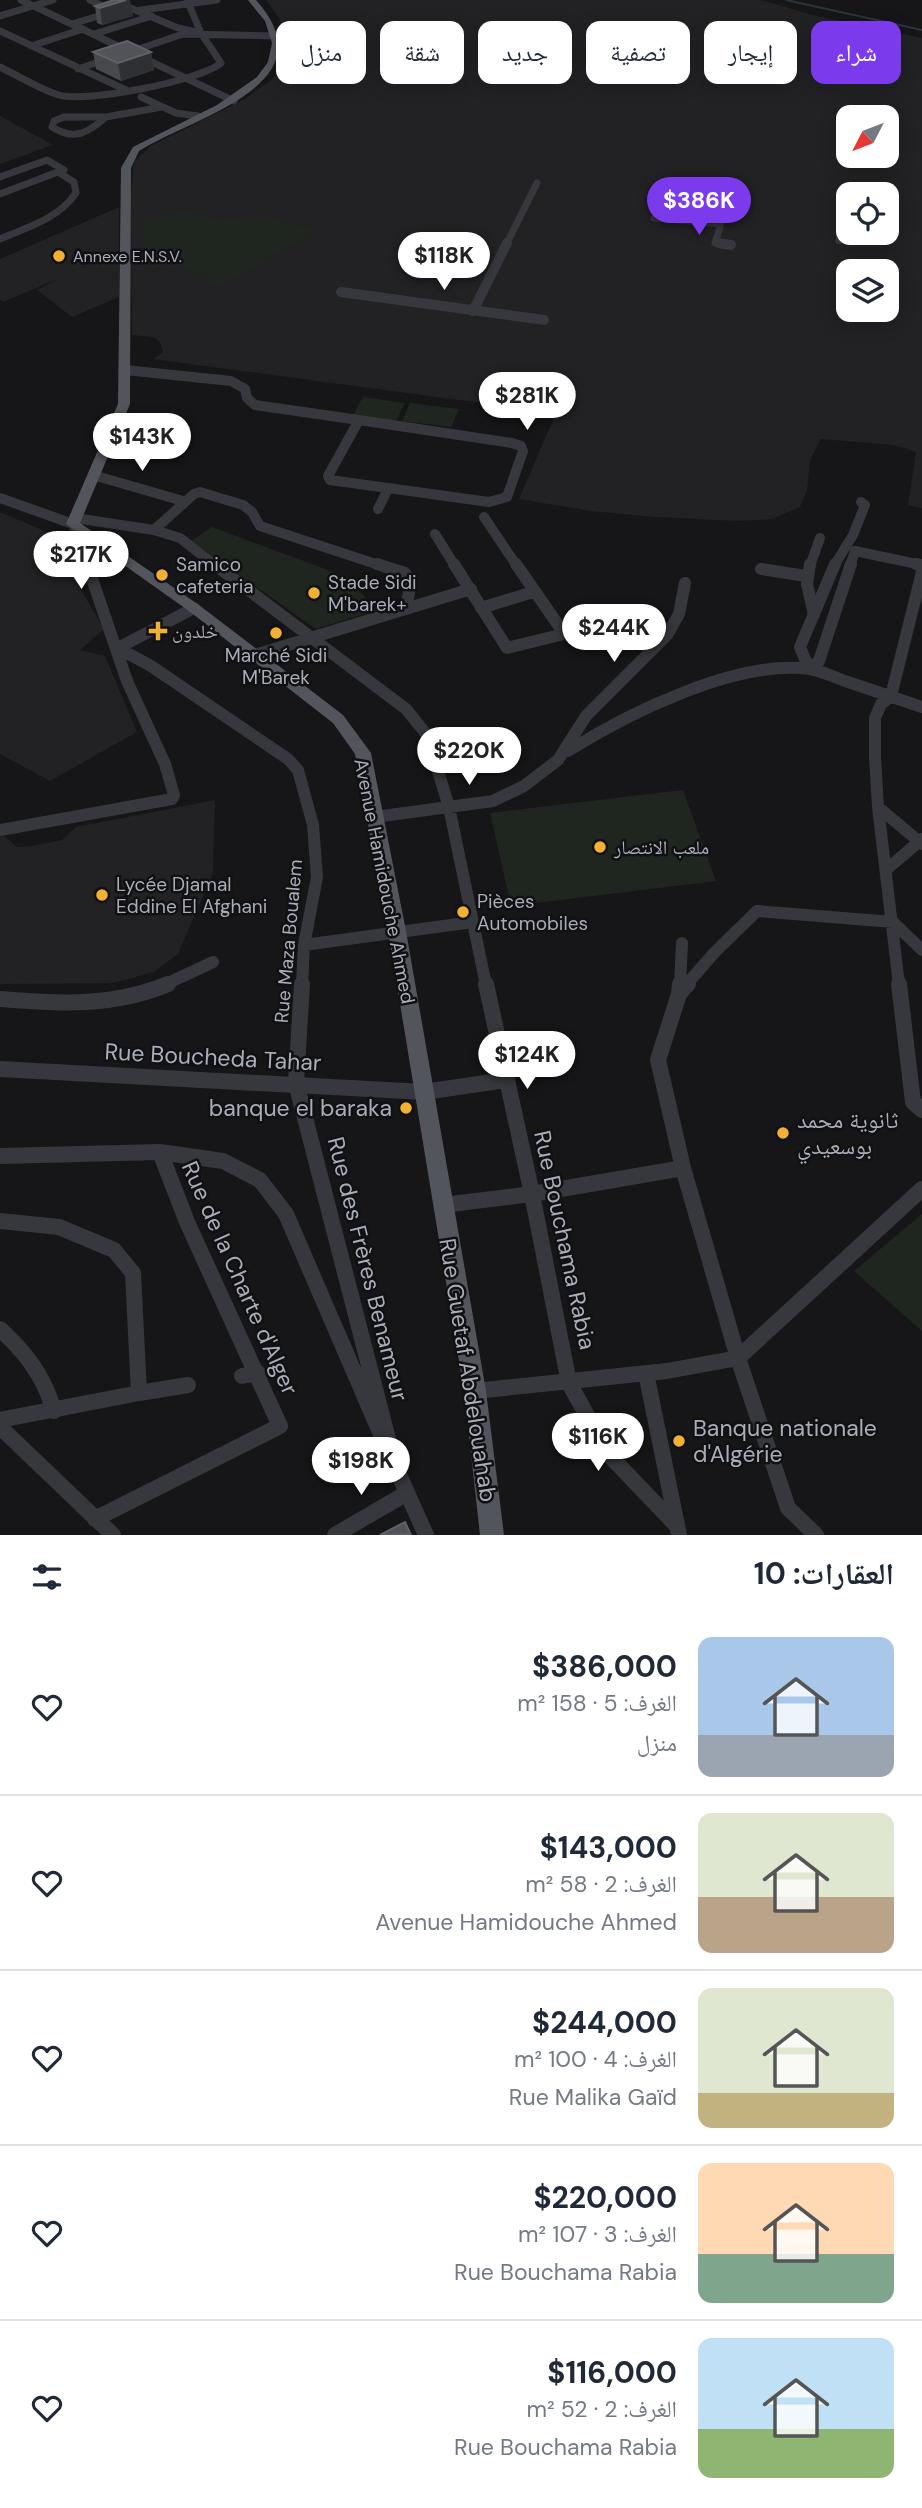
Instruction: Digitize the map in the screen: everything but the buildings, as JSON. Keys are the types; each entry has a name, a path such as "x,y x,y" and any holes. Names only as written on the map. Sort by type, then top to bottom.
{"main road":[{"path":"74,521 124,404 126,168 135,150 198,116 234,101 265,74 275,54 274,36 270,22 252,0"},
{"name":"Avenue Hamidouche Ahmed","path":"74,521 194,608 338,719 363,753 397,931 443,1205"},
{"name":"Rue Guetaf Abdelouahab","path":"443,1205 475,1391 492,1535"}],"street":[{"path":"21,0 234,101"},
{"path":"0,16 53,0"},
{"path":"90,0 114,11"},
{"path":"139,10 217,0"},
{"path":"0,67 63,97 87,98 190,79 213,70 220,63 201,33 189,2"},
{"path":"72,24 114,11 126,4 178,28 201,33"},
{"path":"94,34 152,16"},
{"path":"31,46 83,29"},
{"path":"0,31 126,90"},
{"path":"78,69 183,34 274,36"},
{"path":"141,97 176,113 198,116"},
{"path":"106,117 92,130 75,137 60,133 52,127 54,121 64,117 106,117 162,107"},
{"path":"0,177 47,160 64,170 0,194"},
{"path":"1,238 60,212 71,202 76,193 74,182 58,172"},
{"path":"473,311 537,183"},
{"path":"654,218 720,224 715,243 731,245"},
{"path":"341,292 544,320"},
{"path":"125,370 231,381 245,389 247,398 255,405 359,420 512,443 521,446 523,451 506,497 499,501 334,482 328,476 359,420"},
{"path":"93,475 183,501"},
{"path":"378,509 388,489"},
{"path":"154,530 183,501 200,492 245,505 252,511 254,520 260,526 405,573 411,582 407,608"},
{"name":"Rue Bouchama Rabia","path":"0,498 74,521 154,530 180,538 406,709 427,735 449,807 532,1194 569,1383 609,1455 678,1530"},
{"path":"809,669 800,647 835,564 853,535 864,505 861,502"},
{"path":"435,534 508,648 560,635 561,629 533,592 484,517"},
{"path":"0,830 172,799 171,780 126,676 74,521"},
{"path":"814,615 806,591 806,576 820,538"},
{"path":"809,669 819,661 855,551 922,565"},
{"path":"761,569 806,576"},
{"path":"922,572 891,696 881,704 875,718 878,807 913,1102 922,1110"},
{"path":"565,753 586,716 667,635 679,614 685,583"},
{"path":"255,655 471,589"},
{"path":"481,608 533,592"},
{"path":"118,648 194,608"},
{"name":"Rue Maza Boualem","path":"118,648 173,680 288,759 298,770 313,825 317,877 304,945 296,1083"},
{"path":"376,817 494,801 524,786 591,735 625,718 715,682 775,669 809,669 922,707"},
{"path":"878,807 921,842 887,869"},
{"path":"679,995 715,952 757,911 893,922 922,950"},
{"path":"304,945 474,922"},
{"path":"682,943 679,995 658,1060 683,1168 738,1358 788,1508 816,1535"},
{"path":"0,999 48,1003 105,1002 149,991 213,962"},
{"name":"Rue Boucheda Tahar","path":"0,1069 424,1092"},
{"path":"424,1092 506,1080"},
{"name":"Rue des Frères Benameur","path":"296,1083 395,1466"},
{"path":"0,1156 160,1152 223,1161 260,1180 286,1214 426,1535"},
{"name":"Rue de la Charte d'Alger","path":"95,1519 279,1426 250,1374 178,1206 160,1152"},
{"path":"443,1205 532,1194 683,1168"},
{"path":"475,1391 569,1383 738,1358 922,1189"},
{"path":"0,1221 59,1227 114,1250 133,1273 139,1393"},
{"path":"0,1329 20,1348 48,1385 54,1411"},
{"path":"646,1373 678,1530"},
{"path":"0,1420 188,1385"},
{"path":"0,1427 111,1534"},
{"path":"335,1535 407,1493"}],"shaded area":[{"path":"266,0 761,0 841,21 811,21 811,84 901,84 901,34 922,38 922,508 908,505 916,452 893,445 821,439 810,460 807,491 800,507 772,519 739,521 655,517 591,511 519,499 556,413 153,359 163,352 160,342 154,337 132,335 131,194 134,162 151,146 245,99 276,74 276,84 366,84 366,21 280,21"},
{"path":"0,116 53,145 0,164"},
{"name":"Annexe E.N.S.V.","path":"119,207 119,297 72,317 37,290 60,278 3,302 0,300 0,259"},
{"path":"189,211 219,220 266,215 315,231 220,287 207,282 206,277 143,251 146,217"},
{"path":"363,397 405,403 396,421 353,415"},
{"path":"410,403 459,409 451,427 402,421"},
{"path":"0,512 47,532 104,629 80,650 105,656 137,732 50,781 0,754"},
{"name":"Stade Sidi M'barek+","path":"212,527 347,577 377,610 316,629 191,541"},
{"name":"ملعب الانتصار","path":"683,790 716,881 511,906 490,813"},
{"name":"Lycée Djamal Eddine El Afghani","path":"215,800 213,873 178,954 154,972 113,983 0,984 0,837 4,836 17,847 32,846 62,840 76,827"},
{"path":"922,1214 922,1331 854,1271"}],"waterway":[{"path":"786,0 922,30"}],"place":[{"name":"Annexe E.N.S.V.","path":"59,256"},
{"name":"Samico cafeteria","path":"162,575"},
{"name":"Stade Sidi M'barek+","path":"314,593"},
{"name":"خلدون","path":"158,631"},
{"name":"Marché Sidi M'Barek","path":"276,633"},
{"name":"ملعب الانتصار","path":"600,847"},
{"name":"Lycée Djamal Eddine El Afghani","path":"102,895"},
{"name":"Pièces Automobiles","path":"463,912"},
{"name":"banque el baraka","path":"406,1108"},
{"name":"ثانوية محمد بوسعيدي","path":"783,1133"},
{"name":"Banque nationale d'Algérie","path":"679,1441"}]}
